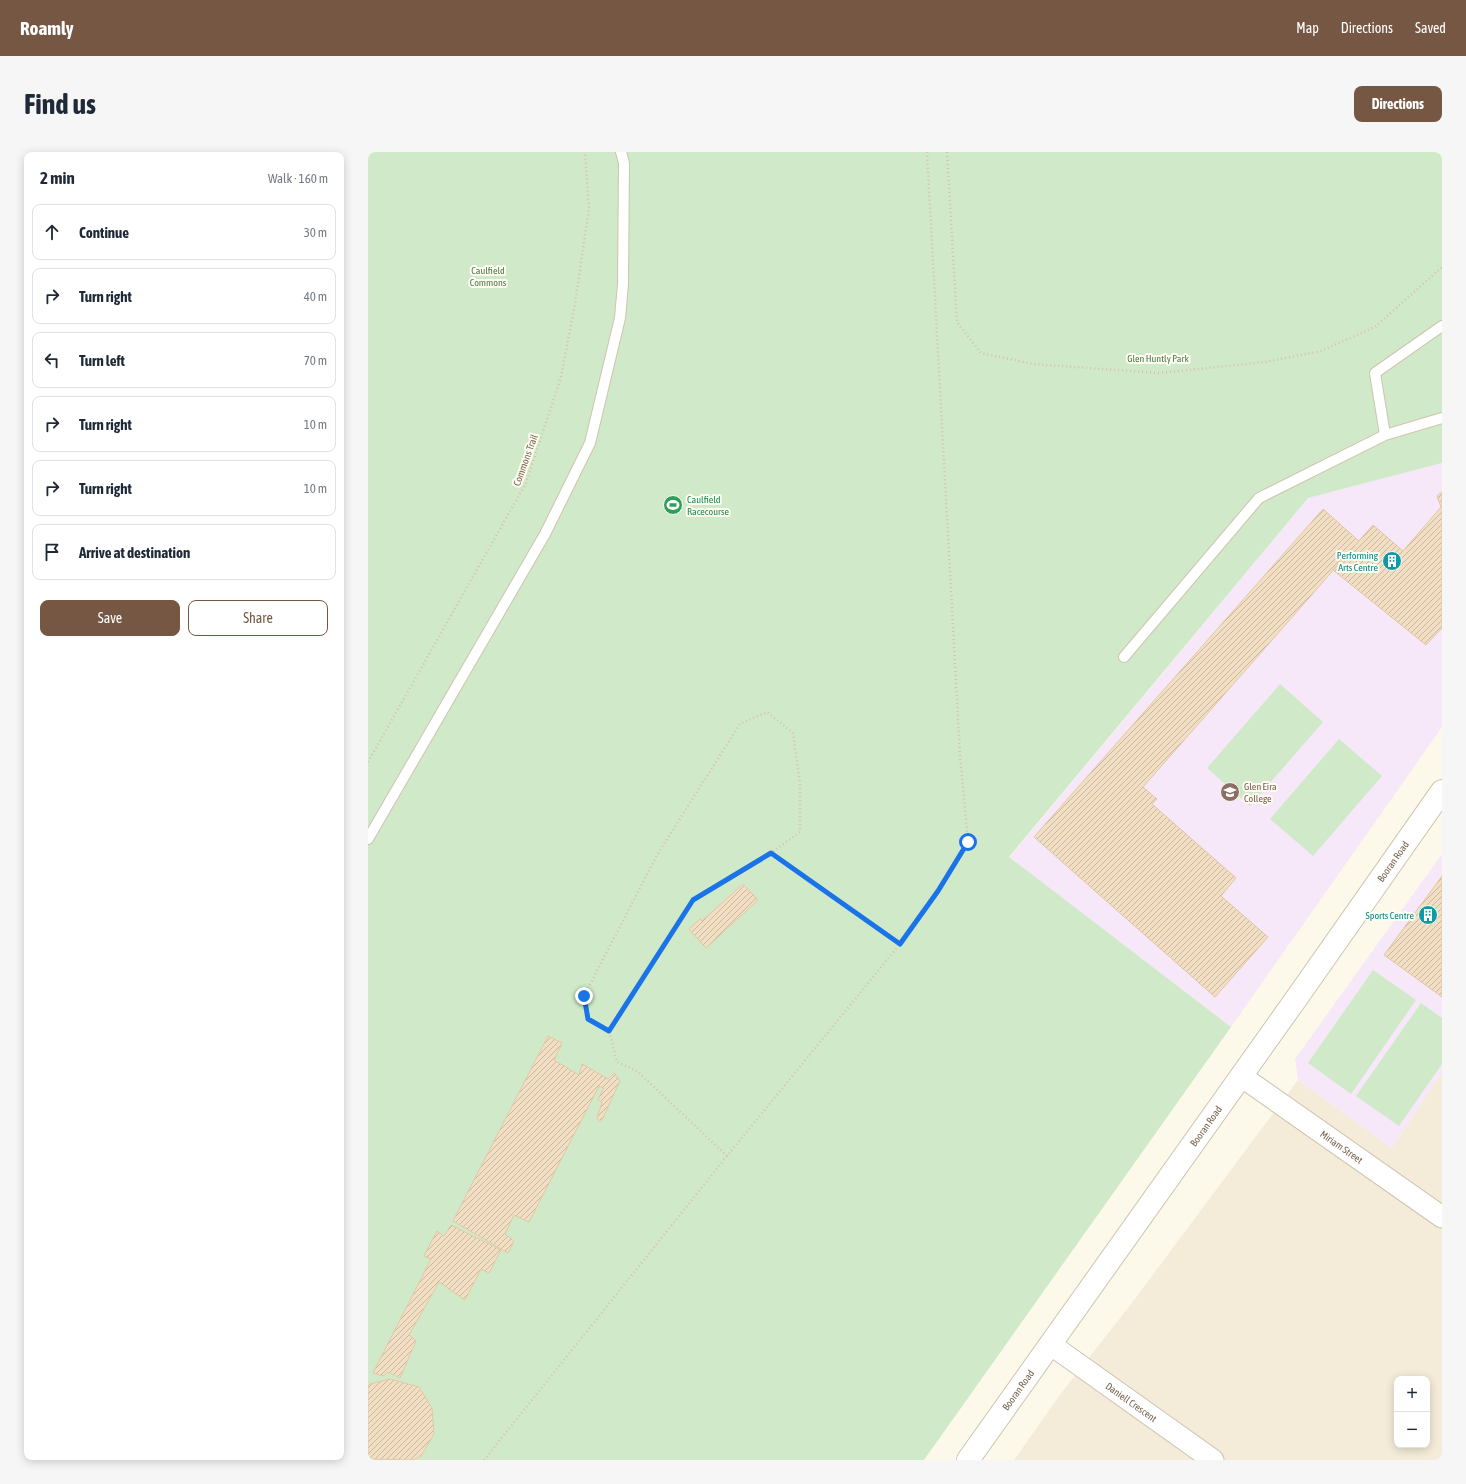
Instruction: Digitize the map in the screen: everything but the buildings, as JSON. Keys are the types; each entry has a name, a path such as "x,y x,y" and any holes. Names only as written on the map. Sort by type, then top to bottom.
{"main road":[{"name":"Booran Road","path":"968,1460 1442,791"}],"street":[{"name":"Miriam Street","path":"1241,1076 1442,1217"},
{"name":"Daniell Crescent","path":"1050,1344 1213,1460"}],"lane":[{"path":"368,839 545,534 590,443 620,318 623,284 624,163 621,152"},
{"path":"1386,435 1375,373 1442,326"},
{"path":"1124,657 1259,498 1386,435 1442,418"}],"path":[{"name":"Commons Trail","path":"368,762 493,545 526,483 561,377 575,304 589,209 585,152"},
{"path":"484,1460 727,1156 900,944 938,891 968,842 959,747 927,152"},
{"path":"947,152 957,322 981,353 1033,364 1159,373 1265,362 1322,351 1375,327 1442,267"},
{"path":"609,1031 693,900 771,853 800,832 800,783 792,733 767,712 740,724 657,855 584,996 588,1019 609,1031 617,1062 637,1071 727,1156"},
{"path":"771,853 900,944"}],"shaded area":[{"name":"Glen Eira College","path":"1442,463 1442,727 1231,1027 1009,858 1308,498"},
{"path":"1442,854 1442,1072 1392,1148 1298,1080 1295,1059"},
{"path":"1442,1072 1442,1460 1014,1460 1059,1396 1131,1304 1298,1080 1392,1148"}],"green space":[{"name":"Caulfield Racecourse","path":"368,152 1442,152 1442,463 1308,498 1009,857 1231,1027 924,1460 368,1460"},
{"path":"1280,684 1323,722 1250,806 1207,768"},
{"path":"1339,739 1382,776 1313,856 1270,819"},
{"path":"1373,970 1416,1000 1351,1094 1308,1063"},
{"path":"1421,1003 1442,1018 1442,1064 1399,1126 1356,1096"}],"place":[{"name":"Caulfield Racecourse","path":"673,505"},
{"name":"Performing Arts Centre","path":"1392,561"},
{"name":"Glen Eira College","path":"1230,792"},
{"name":"Sports Centre","path":"1428,915"}],"route":[{"path":"584,996 588,1019 609,1031 693,900 771,853 900,944 938,891 968,842"}],"park label":[{"name":"Caulfield Commons","path":"488,276"},
{"name":"Glen Huntly Park","path":"1158,358"}]}
